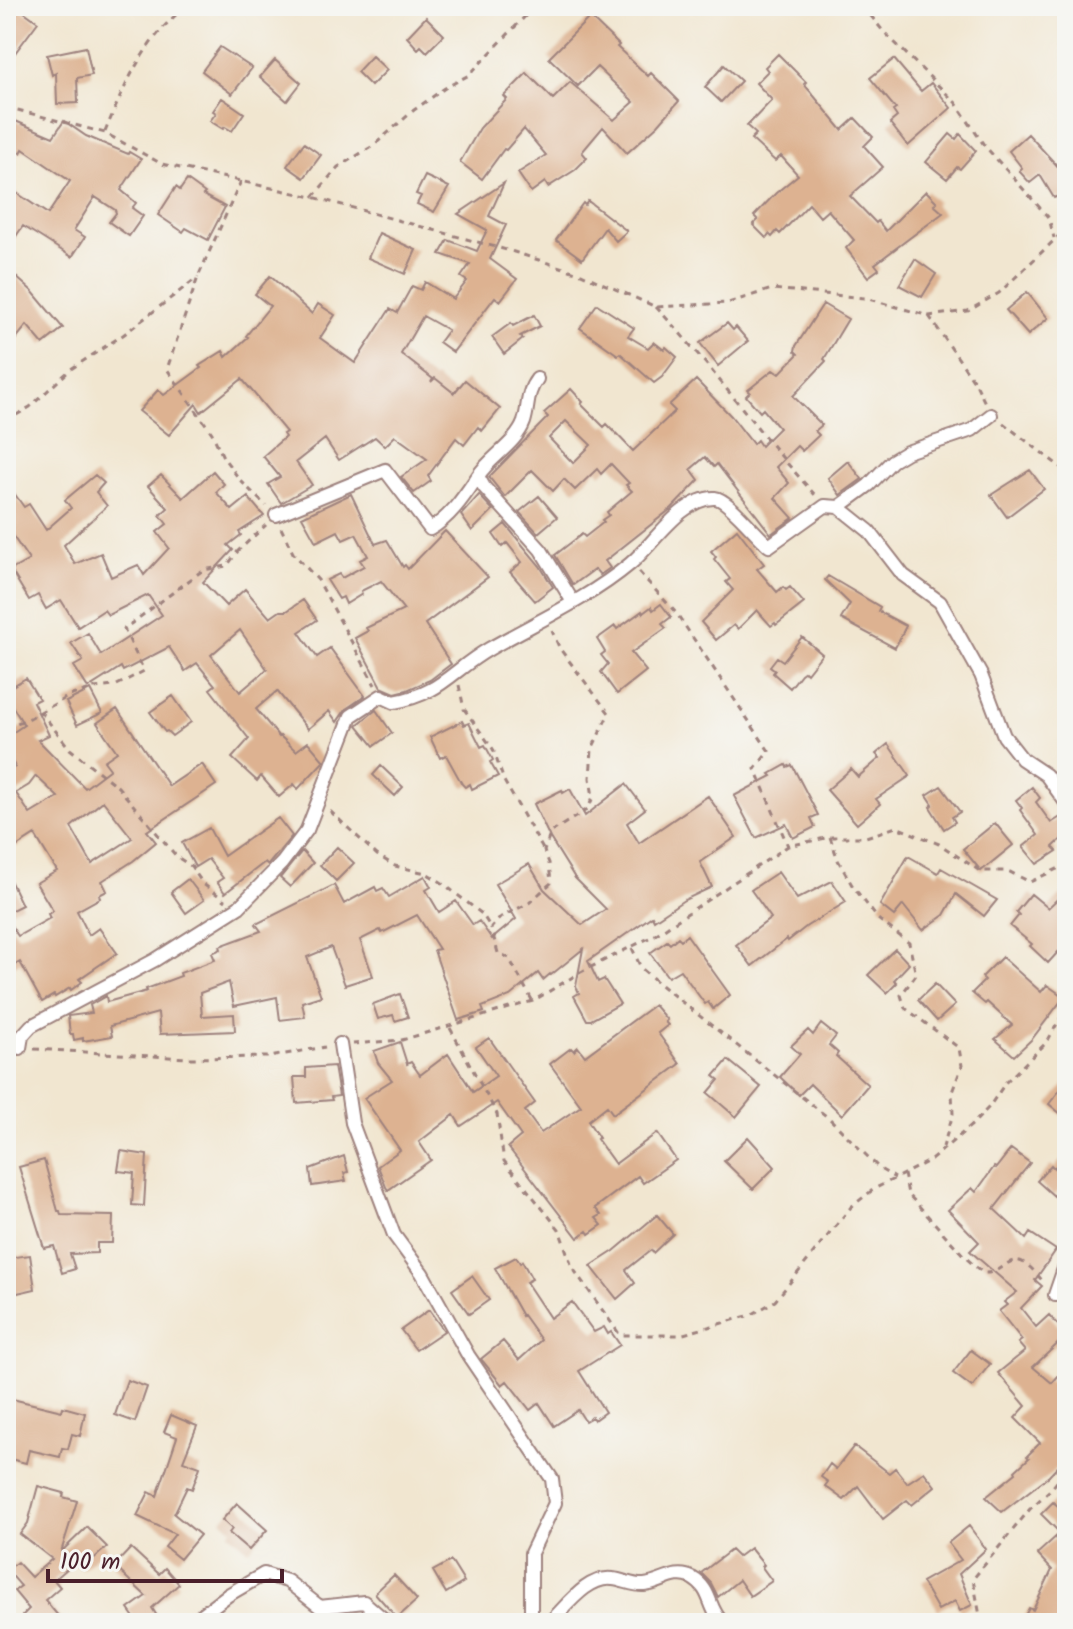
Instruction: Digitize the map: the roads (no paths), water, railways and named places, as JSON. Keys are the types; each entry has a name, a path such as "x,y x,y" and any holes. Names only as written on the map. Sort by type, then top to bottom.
{"street":[{"path":"276,515 385,470 430,529 439,524 464,497 486,463 509,443 524,423 527,399 537,379"},
{"path":"839,507 869,485 892,461 907,452 972,430 991,415"},
{"path":"478,476 484,487 541,550 573,602"},
{"path":"20,1048 22,1036 31,1026 155,960 236,910 307,830 351,716 381,696 394,702 429,693 484,652 573,602 631,563 660,532 695,503 713,498 725,500 751,531 769,546 825,506 839,507 869,531 903,575 940,602 981,675 1004,736 1022,759 1046,775 1067,804"},
{"path":"340,1044 352,1123 394,1235 422,1273 468,1355 552,1479 555,1503 531,1553 532,1620"},
{"path":"1055,1295 1067,1260"},
{"path":"191,1623 228,1595 264,1574 287,1581 320,1607 364,1602 388,1623"},
{"path":"483,1623 532,1620 549,1623 597,1579 611,1578 644,1585 681,1574 706,1590 713,1614 723,1623"}]}
